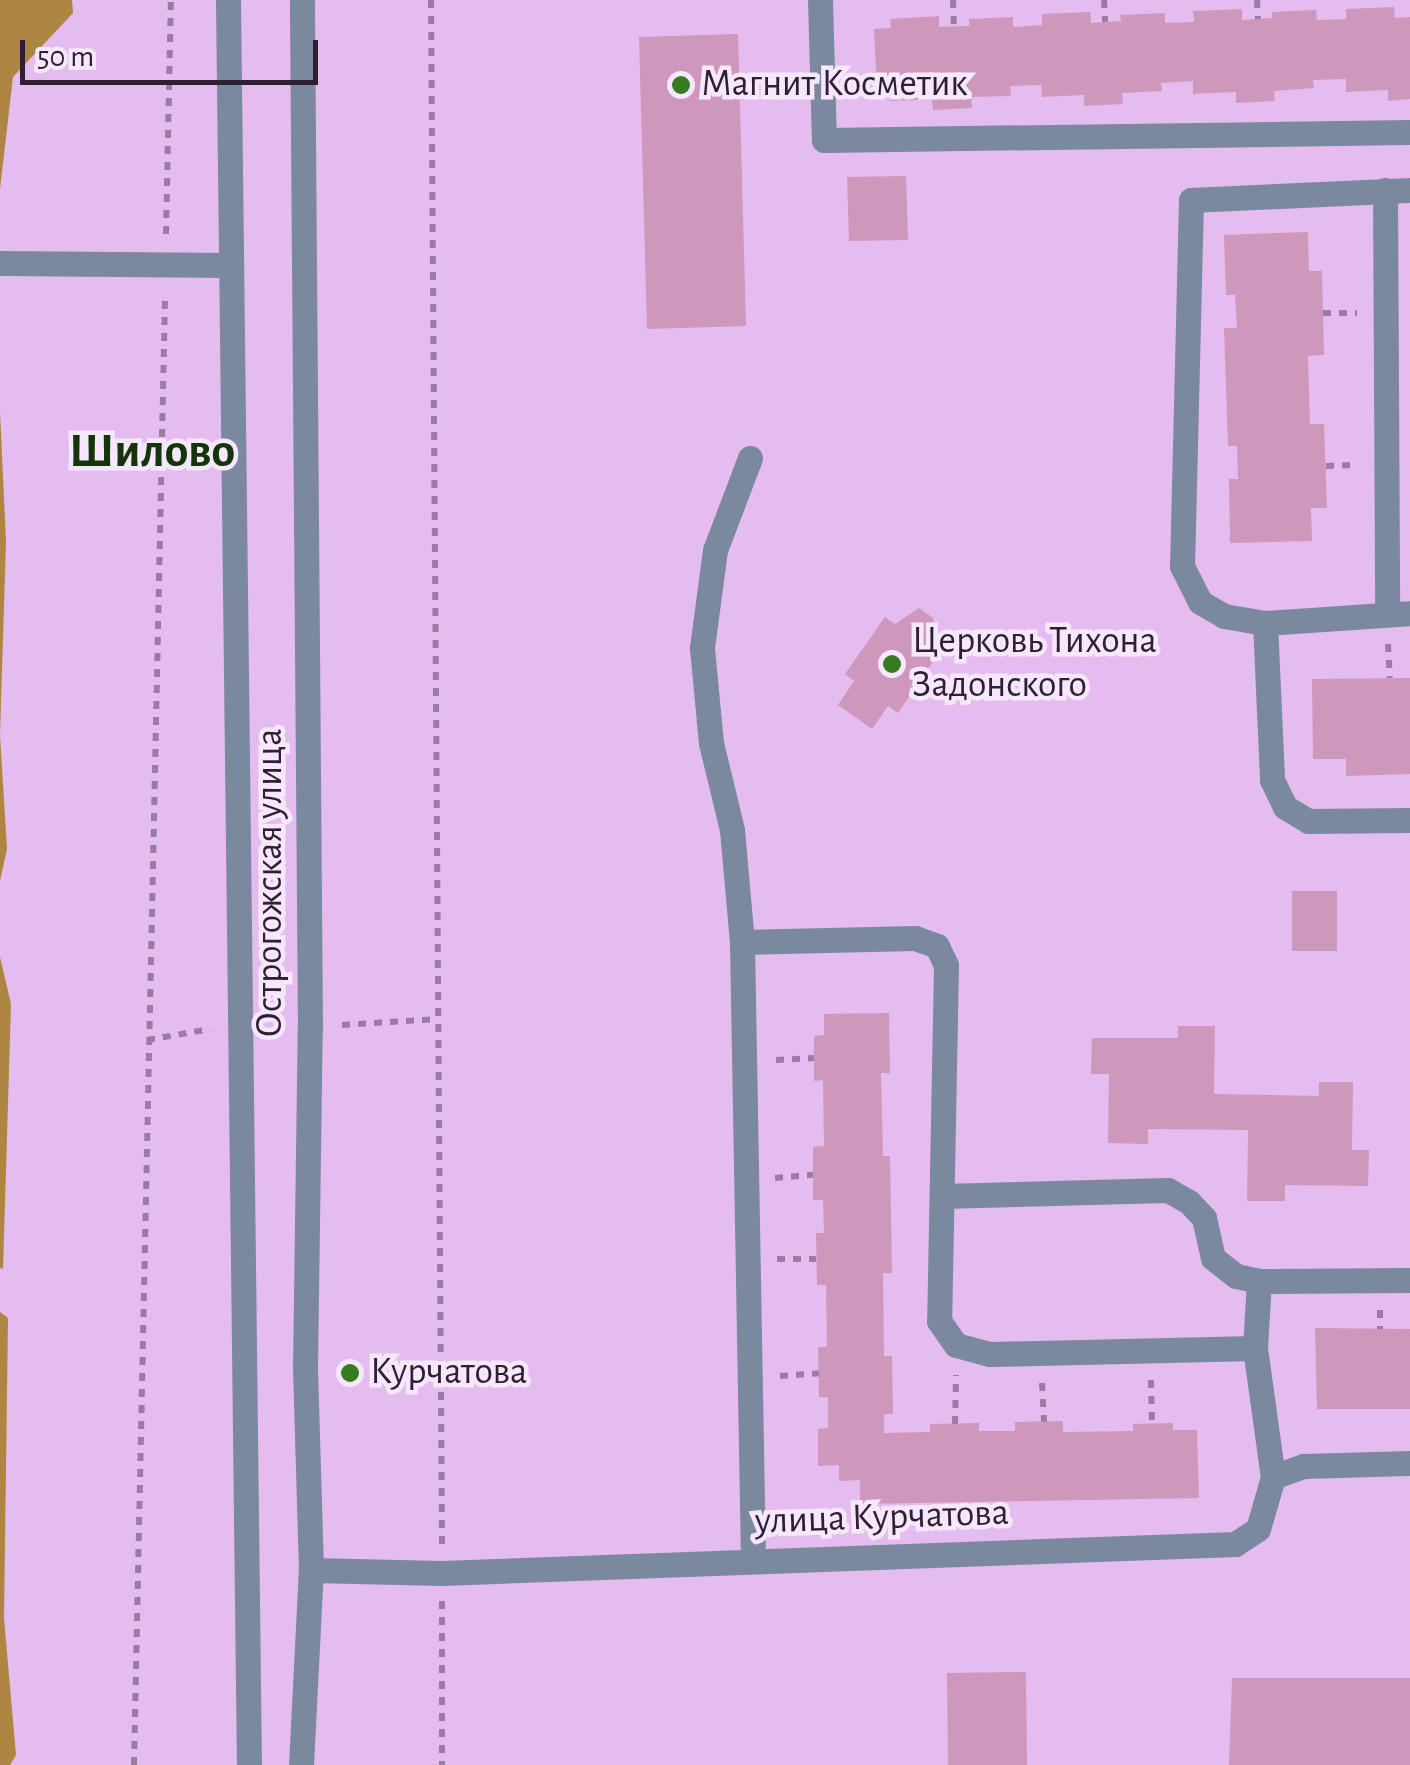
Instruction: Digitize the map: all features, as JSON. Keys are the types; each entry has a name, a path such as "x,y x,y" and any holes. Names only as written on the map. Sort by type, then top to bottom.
{"street":[{"path":"228,0 250,1765"},
{"name":"Острогожская улица","path":"301,1765 311,1570 305,1368 310,1028 302,0"},
{"path":"820,0 824,140 1410,132"},
{"path":"1398,190 1399,613 1265,623 1224,616 1200,602 1182,566 1192,200 1398,190"},
{"path":"0,263 230,265"},
{"path":"750,458 715,550 702,648 710,743 732,830 742,942 753,1559"},
{"path":"1265,623 1272,780 1285,808 1308,821 1410,820"},
{"path":"742,942 915,938 937,946 946,964 939,1321 956,1345 990,1354 1255,1348"},
{"path":"942,1196 1168,1190 1190,1202 1204,1218 1213,1258 1236,1276 1259,1281 1410,1280"},
{"path":"1259,1281 1255,1348 1274,1477 1304,1466 1410,1463"},
{"name":"улица Курчатова","path":"311,1570 442,1573 1235,1544 1258,1528 1274,1477"}],"path":[{"path":"134,1765 172,0"},
{"path":"431,0 442,1765"},
{"path":"953,0 954,26"},
{"path":"1104,0 1105,22"},
{"path":"1257,0 1258,19"},
{"path":"954,1424 956,1345"},
{"path":"1150,1351 1152,1424"}],"shaded area":[{"path":"0,0 72,0 73,13 13,77 0,189"},
{"path":"0,411 6,542 0,735"},
{"path":"0,735 7,849 0,881"},
{"path":"0,957 11,1004 3,1269 0,1268"},
{"path":"0,1312 8,1318 4,1618 16,1755 10,1765 0,1765"}],"building":[{"path":"1394,7 1395,18 1410,17 1410,99 1388,101 1388,90 1346,92 1346,79 1313,80 1314,88 1274,91 1275,101 1236,103 1236,92 1193,94 1193,81 1161,83 1162,91 1122,93 1123,104 1084,106 1084,95 1042,97 1041,85 1010,86 1011,96 971,97 972,108 933,110 932,99 890,101 890,88 877,89 874,29 891,28 890,19 939,16 939,27 969,26 969,19 1013,17 1013,27 1042,25 1042,14 1090,12 1091,23 1121,21 1120,15 1165,13 1165,23 1194,22 1193,11 1242,9 1242,20 1272,18 1272,12 1316,10 1317,20 1346,19 1346,9"},
{"path":"738,34 746,326 647,329 639,37"},
{"path":"906,176 908,240 849,241 847,177"},
{"path":"1308,232 1309,271 1322,271 1324,355 1308,356 1310,424 1324,424 1327,508 1311,508 1312,541 1230,543 1229,479 1238,479 1237,446 1228,446 1224,328 1237,328 1235,295 1226,295 1224,235"},
{"name":"Церковь Тихона Задонского","path":"919,608 933,618 935,632 928,648 938,654 898,713 888,706 872,729 838,705 854,681 845,674 885,617 895,624"},
{"path":"1410,678 1410,774 1346,776 1346,759 1313,759 1312,679"},
{"path":"1292,891 1337,891 1337,951 1292,951"},
{"path":"889,1013 890,1073 881,1073 883,1156 890,1156 892,1273 883,1273 884,1356 892,1356 893,1414 884,1414 884,1433 930,1432 930,1424 979,1423 979,1431 1015,1431 1015,1422 1063,1421 1063,1432 1133,1431 1133,1424 1173,1423 1173,1430 1197,1430 1199,1498 860,1504 860,1480 839,1481 839,1465 818,1466 818,1429 828,1428 828,1397 819,1397 818,1347 827,1347 826,1285 817,1285 816,1233 824,1233 823,1200 813,1200 813,1147 824,1146 823,1080 814,1081 814,1036 824,1035 824,1014"},
{"path":"1178,1026 1215,1026 1214,1094 1319,1096 1319,1082 1353,1082 1352,1150 1369,1150 1368,1186 1285,1185 1285,1201 1247,1201 1248,1130 1148,1129 1148,1144 1108,1143 1109,1074 1091,1074 1092,1038 1178,1038"},
{"path":"1315,1328 1410,1329 1410,1409 1317,1409"},
{"path":"1026,1672 1027,1765 948,1765 947,1673"},
{"path":"1232,1678 1410,1678 1410,1765 1229,1765"}],"place":[{"name":"Магнит Косметик","path":"681,85"},
{"name":"Церковь Тихона Задонского","path":"892,664"},
{"name":"Курчатова","path":"350,1373"}],"district":[{"name":"Шилово","path":"152,453"}]}
